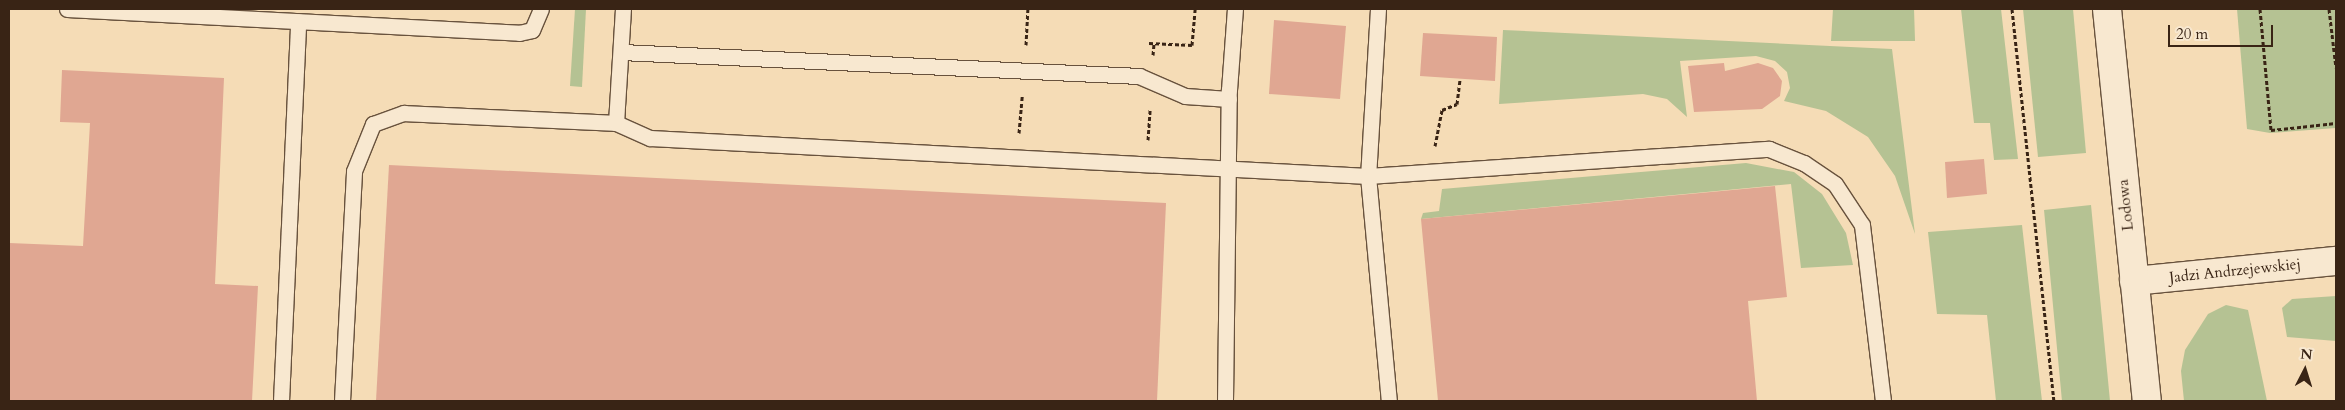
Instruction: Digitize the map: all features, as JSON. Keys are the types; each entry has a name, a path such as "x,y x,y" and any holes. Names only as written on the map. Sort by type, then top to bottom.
{"street":[{"name":"Lodowa","path":"2107,9 2147,401"},
{"name":"Jadzi Andrzejewskiej","path":"2134,281 2336,261"}],"lane":[{"path":"67,9 519,33 532,30 541,9"},
{"path":"616,123 623,9"},
{"path":"1225,401 1227,167 1235,9"},
{"path":"1378,9 1368,176 1388,401"},
{"path":"281,401 298,21"},
{"path":"621,52 1139,76 1185,96 1229,99"},
{"path":"342,401 354,171 373,124 404,112 616,123 650,138 1147,162 1368,176 1704,151 1769,149 1804,163 1835,184 1862,225 1883,401"}],"path":[{"path":"1026,34 1028,9"},
{"path":"1149,43 1192,46 1195,9"},
{"path":"2012,9 2054,401"},
{"path":"2260,9 2271,130 2336,123"},
{"path":"2329,9 2336,68"},
{"path":"1147,162 1154,43"}],"green space":[{"path":"575,9 586,9 582,87 570,86"},
{"path":"1833,9 1914,9 1915,41 1831,41"},
{"path":"1961,9 2001,9 2018,159 1994,160 1990,123 1974,123"},
{"path":"2023,9 2073,9 2086,153 2038,157"},
{"path":"2237,9 2336,9 2336,128 2270,133 2247,129"},
{"path":"1503,30 1892,49 1915,234 1895,176 1868,137 1826,111 1784,101 1790,88 1787,72 1775,61 1756,56 1680,61 1687,117 1667,99 1643,94 1499,104"},
{"path":"1746,163 1794,172 1822,194 1846,233 1853,265 1801,268 1791,184 1421,219 1423,213 1439,211 1442,189"},
{"path":"2091,205 2110,401 2062,401 2044,210"},
{"path":"2022,225 2042,401 1996,401 1987,315 1937,314 1928,232"},
{"path":"2336,296 2336,341 2287,337 2282,308 2292,299"},
{"path":"2226,305 2248,310 2267,401 2184,401 2181,371 2185,350 2208,314"}],"building":[{"path":"1274,20 1346,26 1340,99 1269,94"},
{"path":"1423,33 1497,37 1495,81 1420,76"},
{"path":"1724,63 1725,71 1758,63 1773,68 1782,81 1780,96 1762,109 1694,112 1688,66"},
{"path":"62,70 224,78 215,284 258,286 252,401 9,401 9,243 83,246 90,123 60,122"},
{"path":"1984,159 1987,194 1947,198 1945,162"},
{"path":"389,165 1166,203 1157,401 376,401"},
{"path":"1775,186 1787,297 1748,301 1757,401 1438,401 1421,219"}]}
